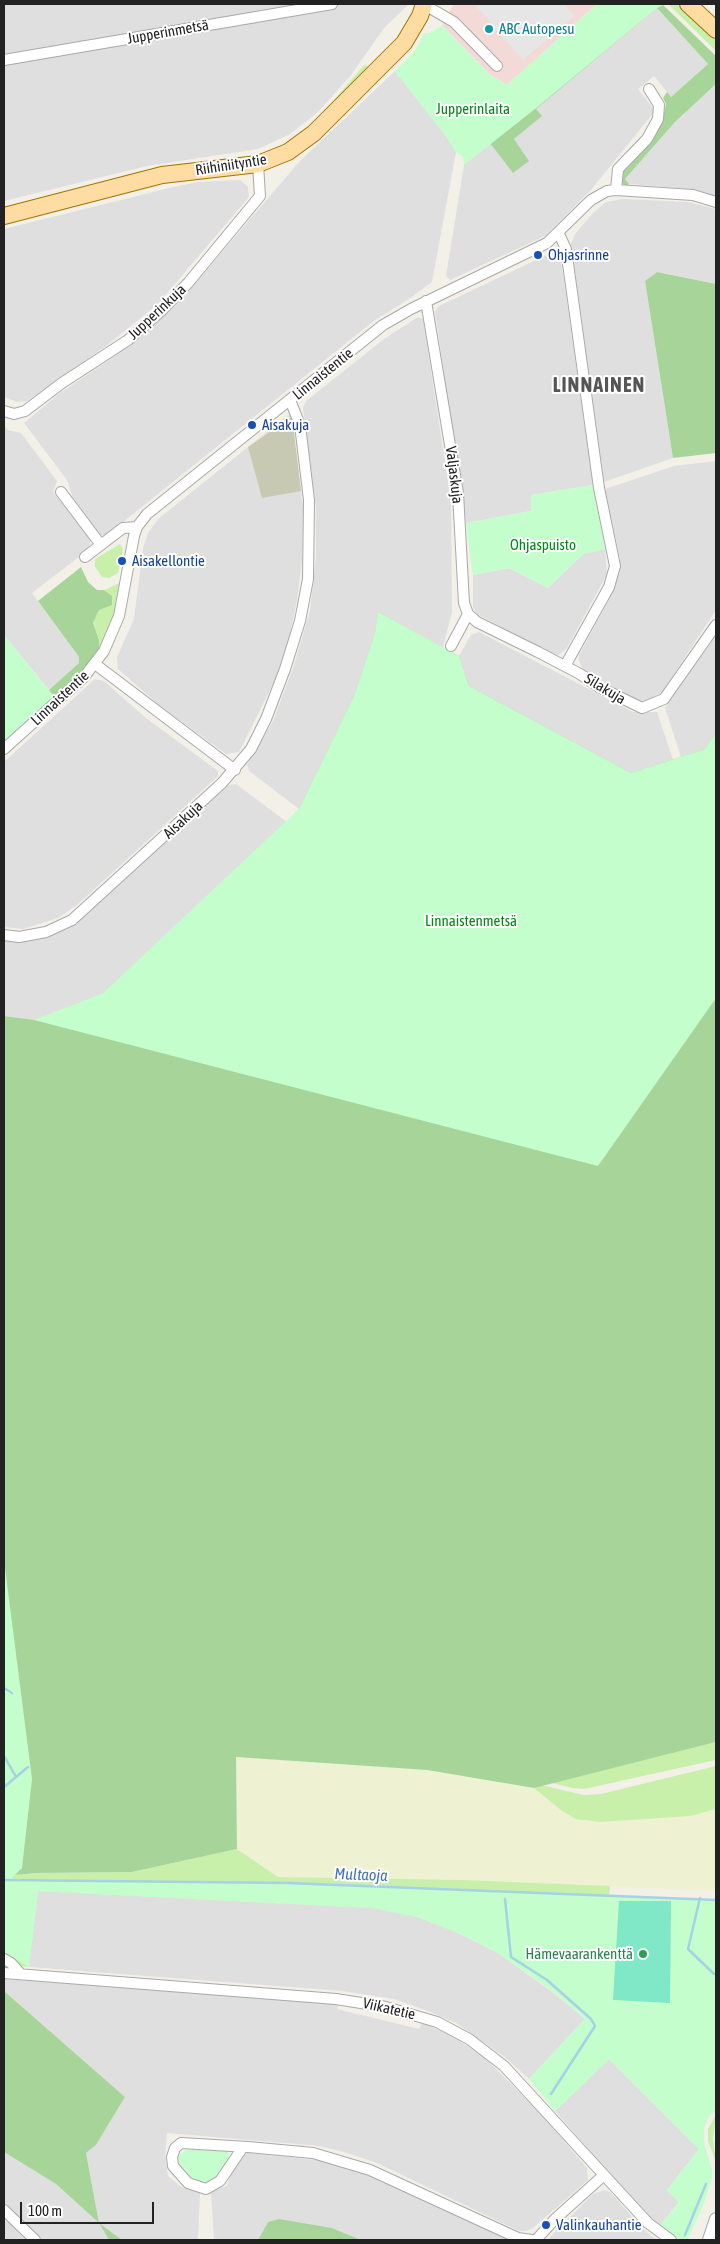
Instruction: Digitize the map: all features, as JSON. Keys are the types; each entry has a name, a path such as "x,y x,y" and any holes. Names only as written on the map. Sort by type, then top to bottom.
{"main road":[{"name":"Riihiniityntie","path":"4,216 162,176 258,164 297,147 337,111 404,43 420,16 423,4"},
{"path":"688,4 716,30"}],"street":[{"name":"Jupperinmetsä","path":"4,60 332,4"},
{"path":"423,4 454,22 497,66"},
{"path":"616,190 618,169 647,139 658,119 659,105 650,89"},
{"name":"Jupperinkuja","path":"4,411 14,414 25,411 62,383 124,344 161,311 188,283 260,196 258,164"},
{"name":"Linnaistentie","path":"4,749 84,677 110,641 119,616 129,553 137,527 154,507 383,325 426,301 542,246 558,234 591,200 604,192 616,190 693,195 716,202"},
{"path":"558,234 566,249 599,488 615,566 609,587 565,666"},
{"name":"Valjaskuja","path":"426,301 458,493 464,603 468,614"},
{"name":"Aisakuja","path":"4,935 19,936 46,932 72,920 235,770 251,749 266,719 285,670 300,621 308,580 310,531 308,492 300,425 295,408 290,400"},
{"path":"62,492 101,545"},
{"path":"85,557 122,528 137,527"},
{"path":"451,646 468,614"},
{"name":"Silakuja","path":"468,614 477,622 565,666 631,705 642,708 664,699 716,625"},
{"path":"95,664 235,770"},
{"path":"4,1959 11,1963 19,1972"},
{"name":"Viikatetie","path":"4,1973 12,1974 19,1972 336,1999 386,2007 452,2028 481,2047 504,2066 648,2224 671,2240"},
{"path":"243,2147 220,2181 206,2189 188,2183 173,2166 172,2157 175,2148 181,2144 243,2147 313,2153 339,2160 399,2182 518,2238 534,2240 604,2175"},
{"path":"4,2210 35,2240"},
{"path":"709,2240 716,2220"}],"shaded area":[{"path":"4,4 409,4 384,28 351,75 318,112 290,134 258,149 147,166 4,201"},
{"path":"454,4 597,4 507,85 489,74 442,25"},
{"path":"478,4 563,4 575,16 523,60 476,6"},
{"path":"657,8 708,64 671,97 654,76 638,89 655,111 590,191 545,236 450,280 446,276 464,165 491,143 528,161 514,139 541,116 535,109"},
{"path":"395,71 446,136 456,152 432,282 375,320 107,535 99,535 74,502 67,480 24,423 59,394 115,356 165,314 188,292 299,162"},
{"path":"716,84 716,197 690,189 629,184 625,179 675,122"},
{"path":"240,180 248,187 249,197 157,305 106,346 27,401 17,402 4,397 4,229 169,188 198,182"},
{"path":"622,199 688,202 716,209 716,284 657,272 645,281 673,458 604,482 571,244 575,234 593,213 606,202"},
{"path":"555,251 560,252 593,485 531,495 531,511 466,523 435,312 439,306"},
{"path":"418,317 423,319 451,501 452,612 443,647 378,612 375,633 354,696 299,809 249,771 247,765 273,721 294,665 310,611 316,557 316,506 303,408 306,401 384,339"},
{"path":"288,415 292,417 303,508 302,559 297,600 289,639 276,678 239,752 226,754 159,705 118,669 117,657 134,619 143,548 148,533 158,519"},
{"path":"292,417 301,491 262,498 248,447"},
{"path":"4,425 8,430 21,433 57,481 53,492 91,539 88,550 32,593 79,657 79,663 49,690 4,635"},
{"path":"716,461 716,610 661,693 644,702 634,699 583,670 579,661 579,655 612,594 620,572 620,558 605,489 674,466"},
{"path":"605,549 607,574 567,648 559,655 552,654 477,614 473,608 473,575 509,568 548,588 583,554"},
{"path":"479,632 633,712 657,712 673,760 631,773 468,686 459,656 471,635"},
{"path":"716,636 716,733 705,749 681,757 665,708"},
{"path":"95,679 104,681 146,718 218,771 218,776 77,905 58,918 23,929 4,927 4,762"},
{"path":"236,784 287,822 103,993 34,1020 4,1016 4,939 24,942 67,929 229,785"},
{"path":"235,1757 427,1770 534,1788 562,1811 690,1816 716,1809 716,1891 463,1880 278,1877 237,1849"},
{"path":"38,1891 373,1908 417,1917 458,1933 498,1953 555,1994 585,2019 529,2079 505,2057 456,2023 394,1999 342,1991 29,1967"},
{"path":"4,1979 338,2004 337,2009 419,2029 422,2023 451,2035 486,2059 542,2115 587,2168 588,2180 533,2228 519,2231 377,2163 347,2153 320,2146 167,2133 165,2156 168,2176 181,2187 200,2193 198,2240 122,2240 100,2224 109,2240 39,2240 4,2204 4,2152 56,2184 99,2223 86,2153 96,2145 125,2097 4,1991"},
{"path":"609,2059 699,2149 667,2190 679,2202 658,2228 555,2111"},
{"path":"247,2153 317,2160 350,2168 411,2192 509,2240 361,2240 332,2228 268,2222 258,2240 214,2240 211,2192 227,2186 236,2161"},
{"path":"605,2190 611,2193 645,2231 657,2240 547,2240 593,2194"},
{"path":"4,2221 10,2223 25,2240 4,2240"}],"green space":[{"path":"597,4 662,4 716,56 716,84 675,122 625,179 629,184 626,187 621,182 620,172 662,123 666,104 663,98 667,92 671,97 708,64 657,8 536,109 542,116 514,139 529,161 513,173 490,143 464,165 471,147"},
{"name":"Jupperinlaita","path":"597,4 663,5 464,165 463,157 456,152 446,136 395,71 415,51 424,33 430,33 442,25 489,74 507,85"},
{"path":"668,4 681,4 716,37 716,51"},
{"path":"364,65 371,67 323,113"},
{"path":"657,272 716,284 716,453 673,458 645,281"},
{"name":"Ohjaspuisto","path":"593,485 605,549 583,554 548,588 509,568 473,575 466,523 531,511 531,495"},
{"path":"120,544 123,549 118,573 109,578 102,577 95,567 95,559"},
{"path":"81,567 88,582 97,590 104,590 112,596 112,605 99,610 93,623 99,640 99,649 92,662 55,698 49,690 79,663 79,657 38,601"},
{"path":"122,582 117,611 99,649 99,640 93,623 99,610 112,596 104,590"},
{"path":"378,612 459,656 469,686 631,773 705,749 716,733 716,1742 534,1788 427,1770 236,1757 237,1849 132,1872 37,1873 4,1876 4,1016 35,1020 103,993 287,822 299,809 354,696 375,633"},
{"name":"Linnaistenmetsä","path":"378,612 459,656 469,686 631,773 705,749 716,733 716,998 598,1166 34,1020 103,993 299,809 354,696 375,633"},
{"path":"4,635 55,698 4,744"},
{"path":"4,1560 32,1779 22,1868 10,1880 287,1883 716,1900 716,2109 708,2118 704,2128 704,2142 712,2170 712,2178 703,2206 687,2240 682,2240 658,2228 679,2203 667,2190 699,2149 609,2059 555,2111 529,2079 585,2019 555,1993 498,1953 458,1933 417,1917 373,1908 38,1891 29,1967 4,1952"},
{"path":"716,1742 716,1760 584,1789 552,1783"},
{"path":"716,1766 716,1809 690,1816 600,1822 576,1819 562,1811 534,1788 541,1785 584,1795 601,1794"},
{"path":"237,1849 278,1877 463,1880 610,1886 609,1895 458,1933 417,1917 373,1908 38,1891 29,1967 19,1966 11,1957 4,1955 4,1876 37,1873 132,1872"},
{"name":"Hämevaarankenttä","path":"619,1901 671,1901 670,2003 613,2000"},
{"path":"4,1991 125,2097 96,2145 86,2153 99,2223 56,2184 4,2152"},
{"path":"716,2115 713,2139 716,2162 708,2141 708,2129"},
{"path":"186,2150 229,2150 228,2165 218,2178 210,2184 194,2182 180,2169 177,2163 178,2156"},
{"path":"279,2219 332,2228 361,2240 258,2240 268,2222"},
{"path":"99,2223 122,2240 109,2240"}],"waterway":[{"path":"4,1688 12,1693"},
{"path":"4,1756 16,1777"},
{"path":"4,1787 28,1767"},
{"name":"Multaoja","path":"4,1880 287,1883 716,1900"},
{"path":"700,1898 688,1949 714,1974"},
{"path":"505,1899 511,1957 547,1980 591,2019 595,2026 551,2094"},
{"path":"685,2235 706,2184"}],"place":[{"name":"ABC Autopesu","path":"489,29"},
{"name":"Ohjasrinne","path":"538,255"},
{"name":"Aisakuja","path":"252,425"},
{"name":"Aisakellontie","path":"122,561"},
{"name":"Hämevaarankenttä","path":"643,1954"},
{"name":"Valinkauhantie","path":"546,2225"}],"district":[{"name":"LINNAINEN","path":"599,386"}]}
